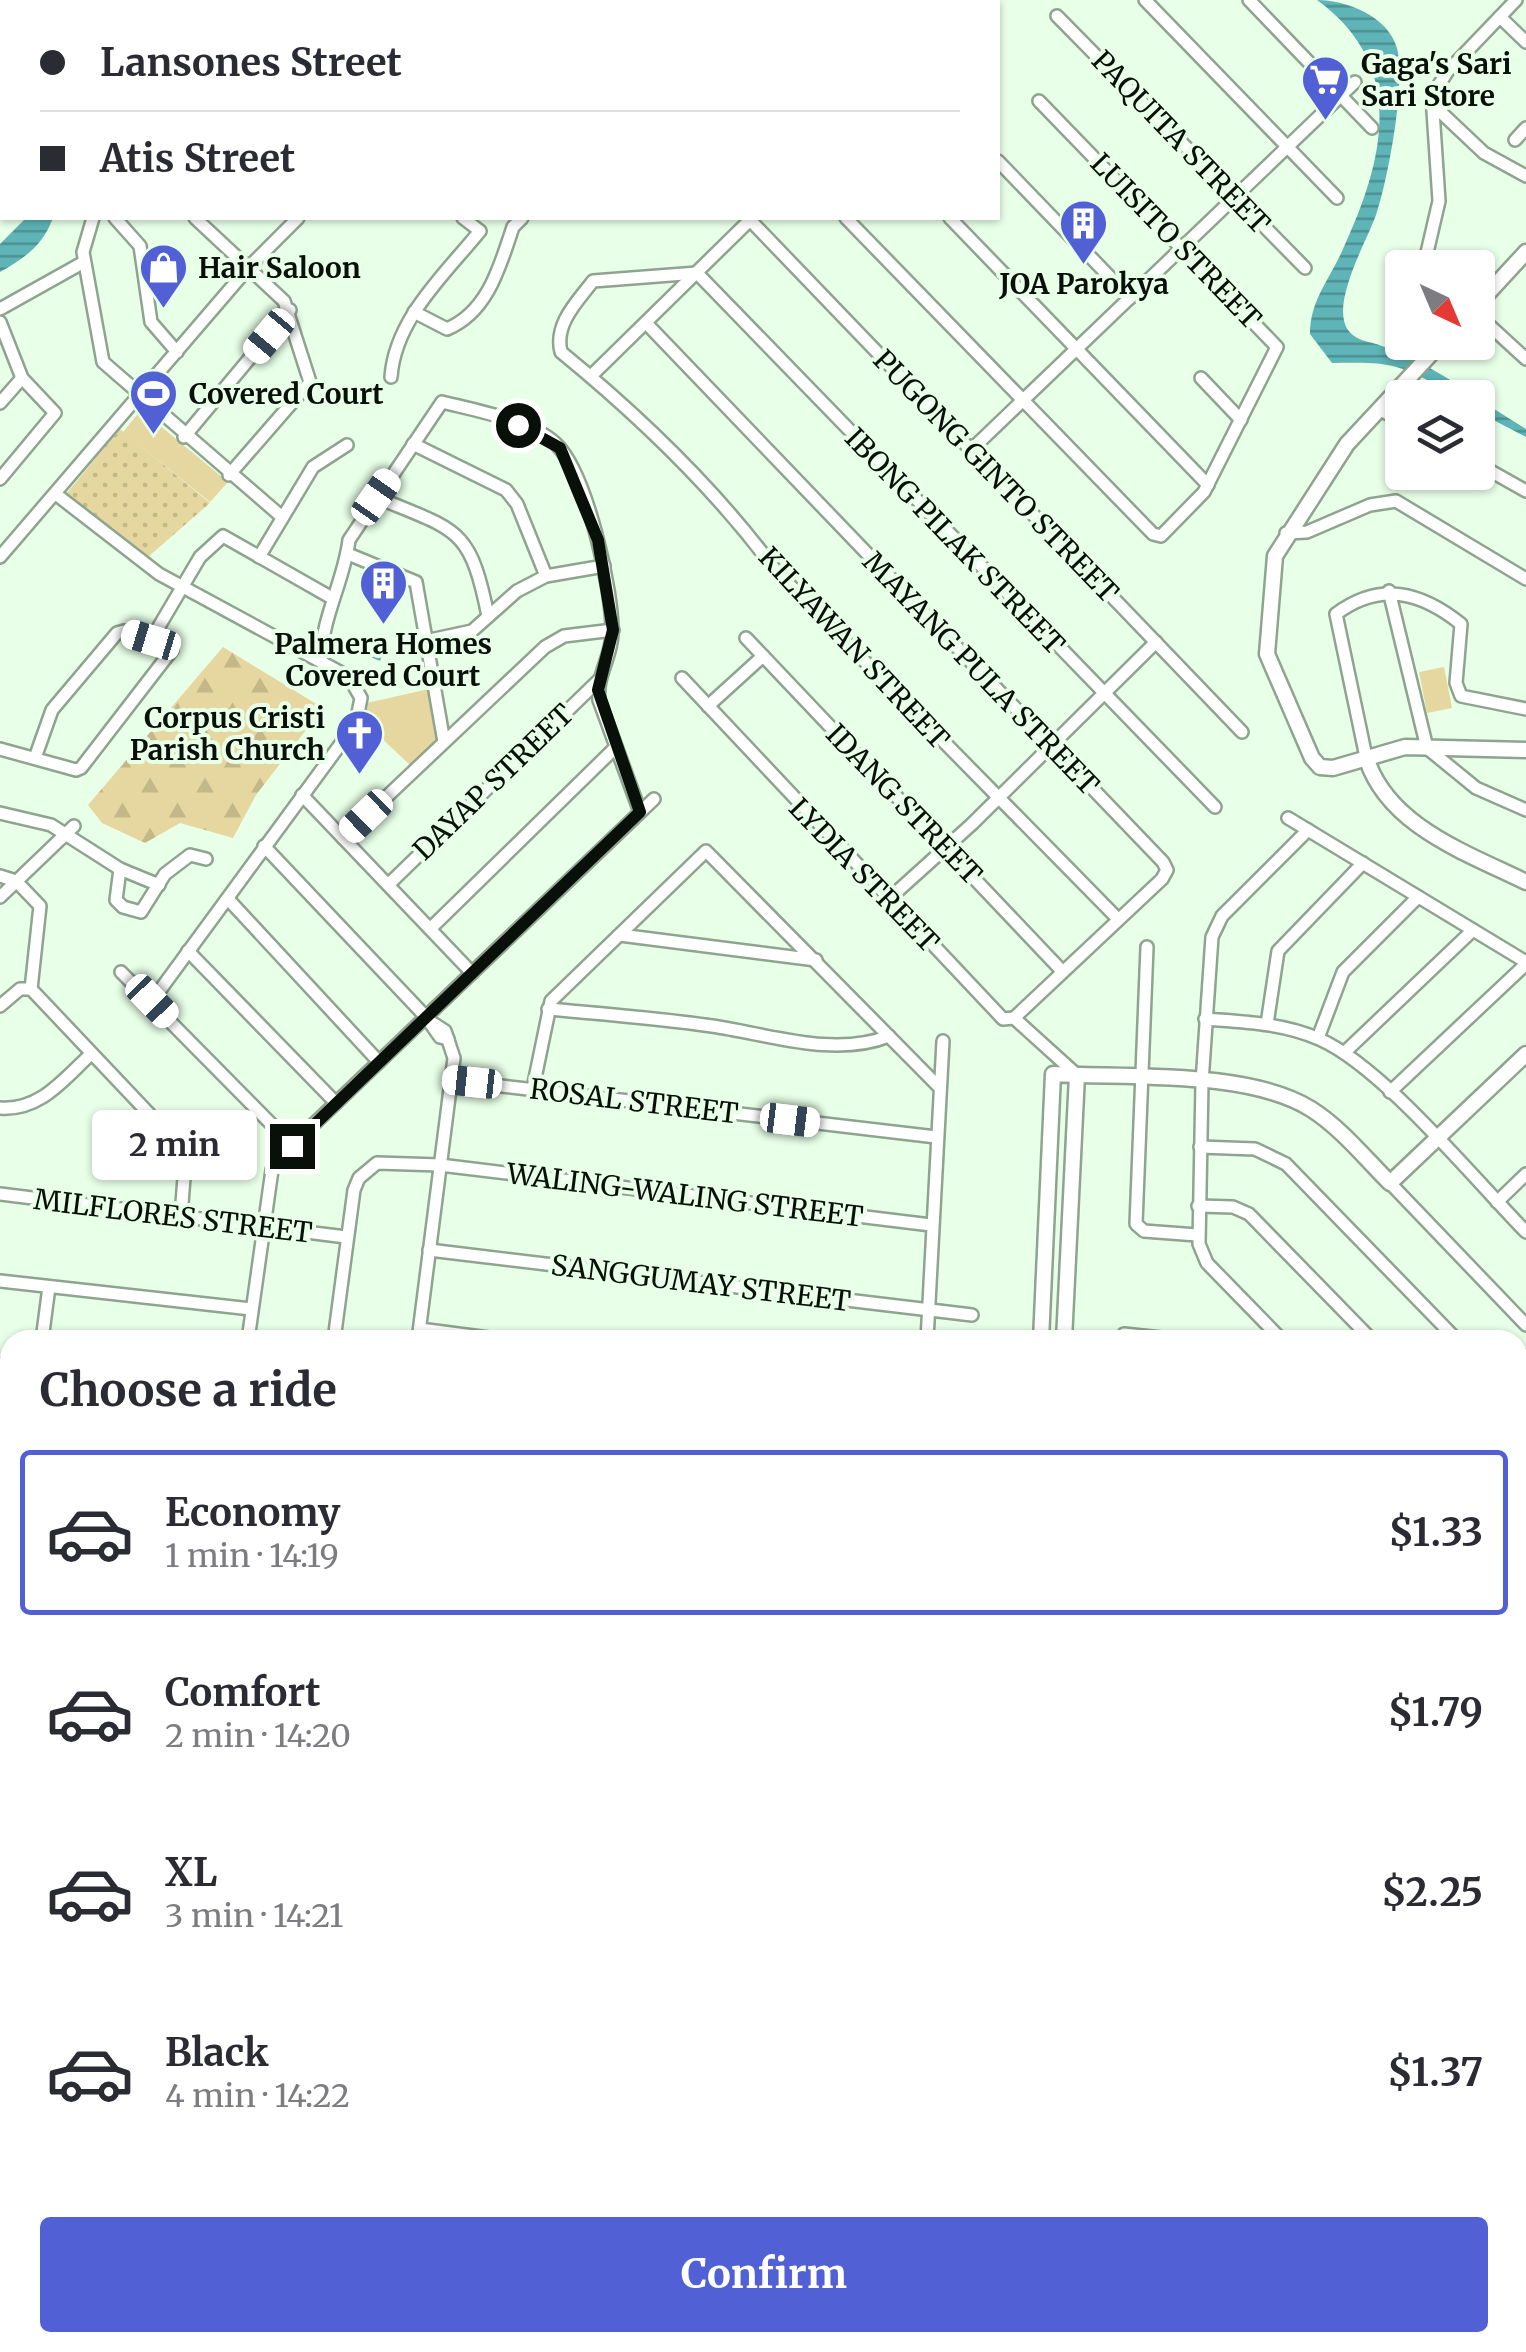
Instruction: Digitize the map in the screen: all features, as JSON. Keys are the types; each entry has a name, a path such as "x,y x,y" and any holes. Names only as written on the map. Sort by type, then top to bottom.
{"street":[{"path":"1145,0 1336,198"},
{"path":"1250,0 1372,128"},
{"path":"1428,250 1439,201 1431,104 1447,72 1516,0"},
{"name":"PAQUITA STREET","path":"1058,16 1305,268"},
{"path":"1500,17 1526,42"},
{"path":"971,450 1355,82"},
{"name":"LUISITO STREET","path":"1023,400 1157,537 1200,498 1277,348 1040,102"},
{"path":"1431,104 1484,153 1526,176"},
{"path":"1515,140 1526,128"},
{"path":"1000,163 1130,298"},
{"path":"93,220 84,262 103,362 184,437 282,517"},
{"path":"117,220 140,246 150,322 176,352"},
{"path":"201,220 290,310 310,382 229,475"},
{"path":"0,557 58,495 249,267 296,220"},
{"path":"391,377 392,358 414,312 480,231 466,220"},
{"path":"414,312 447,330 461,323 482,301 513,227 520,220"},
{"path":"591,376 750,220"},
{"name":"PUGONG GINTO STREET","path":"752,220 1242,732"},
{"path":"848,220 1023,400"},
{"path":"952,220 1208,485"},
{"path":"1495,286 1526,252"},
{"path":"0,310 84,262"},
{"name":"KILYAWAN STREET","path":"697,273 593,281 567,315 558,339 561,352 591,376 749,534 776,571 1118,919"},
{"name":"IBONG PILAK STREET","path":"697,273 1215,807"},
{"path":"184,437 290,310"},
{"path":"0,322 22,378 56,413 0,479"},
{"name":"MAYANG PULA STREET","path":"646,324 1167,870 1014,1018"},
{"path":"1495,331 1526,359"},
{"path":"1426,360 1346,444 1286,533 1273,566 1266,634 1270,664 1316,763 1333,768 1393,748 1526,750"},
{"path":"0,404 22,378"},
{"path":"1201,378 1241,420"},
{"path":"321,659 332,598 349,540 442,402 498,417 555,443 591,518 604,566 613,630 599,680 599,700 640,812"},
{"path":"1379,409 1385,412"},
{"path":"413,444 506,490 516,504 546,576"},
{"path":"260,557 312,467 347,445"},
{"path":"1495,474 1526,491"},
{"path":"58,495 127,552 321,659 355,683 361,707 356,723 152,1001"},
{"path":"376,497 459,535 478,569 488,616"},
{"path":"1286,533 1308,532 1370,505 1396,501 1526,579"},
{"path":"151,640 200,557 224,536 332,598"},
{"path":"348,554 416,582 430,640 444,742"},
{"path":"430,640 472,631 517,591 546,576 604,566"},
{"path":"1389,591 1428,748 1476,788 1526,810"},
{"path":"1526,709 1460,696 1456,683 1460,624 1411,596 1389,591 1336,614 1366,757 1384,796 1405,816 1526,882"},
{"path":"343,838 554,640 613,630"},
{"path":"0,748 35,758 81,768 172,650 124,631 112,637 52,710 35,758"},
{"name":"IDANG STREET","path":"746,638 1062,971"},
{"path":"890,897 997,800 1156,642"},
{"path":"708,706 763,656"},
{"name":"LYDIA STREET","path":"682,678 1002,1018 1014,1018 1077,1075"},
{"name":"DAYAP STREET","path":"388,885 599,680"},
{"path":"430,929 616,747"},
{"path":"302,796 472,973"},
{"path":"120,972 292,1146 379,1062 437,1028 472,973 654,799"},
{"path":"0,812 69,830 120,869 159,885"},
{"path":"1288,818 1526,963 1390,1092"},
{"path":"0,897 69,830"},
{"path":"1272,1330 1207,1262 1198,1235 1206,1019 1216,926 1308,830"},
{"path":"264,846 437,1028 454,1052 419,1330"},
{"path":"533,1088 548,1009 556,995 706,851 938,1086"},
{"path":"120,869 116,900 123,907 144,910 177,862 190,855 206,859"},
{"path":"1266,1024 1278,951 1363,863"},
{"path":"0,876 16,881 40,906 31,989"},
{"path":"1318,1038 1343,972 1418,897"},
{"path":"228,899 379,1062"},
{"path":"1345,1052 1473,930"},
{"path":"620,935 816,960"},
{"path":"1147,948 1136,1224 1144,1231 1198,1235"},
{"path":"188,951 336,1103"},
{"path":"0,1006 20,989 31,989 182,1152 186,1176 181,1216"},
{"path":"548,1009 709,1025 834,1045 859,1045 889,1036"},
{"path":"1206,1019 1266,1024 1318,1038 1345,1052 1390,1092 1526,1232"},
{"path":"927,1330 942,1041"},
{"path":"0,1108 16,1110 41,1100 91,1054"},
{"path":"1390,1184 1526,1054"},
{"path":"1041,1330 1054,1057"},
{"path":"1054,1074 1255,1086 1312,1109 1526,1325"},
{"path":"1064,1330 1077,1075"},
{"name":"ROSAL STREET","path":"451,1080 936,1138"},
{"path":"1052,1120 1075,1121"},
{"path":"1200,1147 1255,1149 1286,1164 1447,1330"},
{"path":"1050,1151 1073,1152"},
{"name":"WALING-WALING STREET","path":"346,1238 354,1190 366,1169 389,1161 931,1226"},
{"path":"249,1330 272,1170"},
{"path":"1497,1202 1526,1174"},
{"name":"MILFLORES STREET","path":"0,1194 346,1238"},
{"path":"1198,1206 1233,1207 1249,1214 1362,1330"},
{"path":"335,1330 346,1238"},
{"name":"SANGGUMAY STREET","path":"429,1250 972,1315"},
{"path":"0,1281 251,1310"},
{"path":"43,1330 49,1287"}],"green space":[{"path":"141,410 228,482 210,502 123,432"},
{"path":"120,429 210,503 148,557 66,494"},
{"path":"223,647 323,708 256,795 233,838 180,823 145,843 102,823 88,805"},
{"path":"1444,667 1452,708 1427,713 1419,672"},
{"path":"429,689 436,740 410,765 374,731 363,728 367,703"}],"water":[{"path":"1317,0 1353,7 1385,27 1397,48 1399,84 1386,179 1346,290 1344,319 1352,334 1385,347 1385,360 1414,360 1450,380 1427,380 1394,366 1332,363 1310,334 1317,300 1357,216 1377,150 1380,117 1376,85 1366,55 1346,26"},
{"path":"24,220 52,220 32,250 0,272 0,244"},
{"path":"1495,410 1526,429 1526,437 1495,421"},
{"path":"353,635 385,647 380,661 348,648"}],"place":[{"name":"Gaga's Sari Sari Store","path":"1326,122"},
{"name":"JOA Parokya","path":"1084,266"},
{"name":"Hair Saloon","path":"163,310"},
{"name":"Covered Court","path":"154,436"},
{"name":"Palmera Homes Covered Court","path":"383,626"},
{"name":"Corpus Cristi Parish Church","path":"360,776"}],"route":[{"path":"292,1146 640,812 599,700 599,680 613,630 598,540 560,448 518,425"}]}
